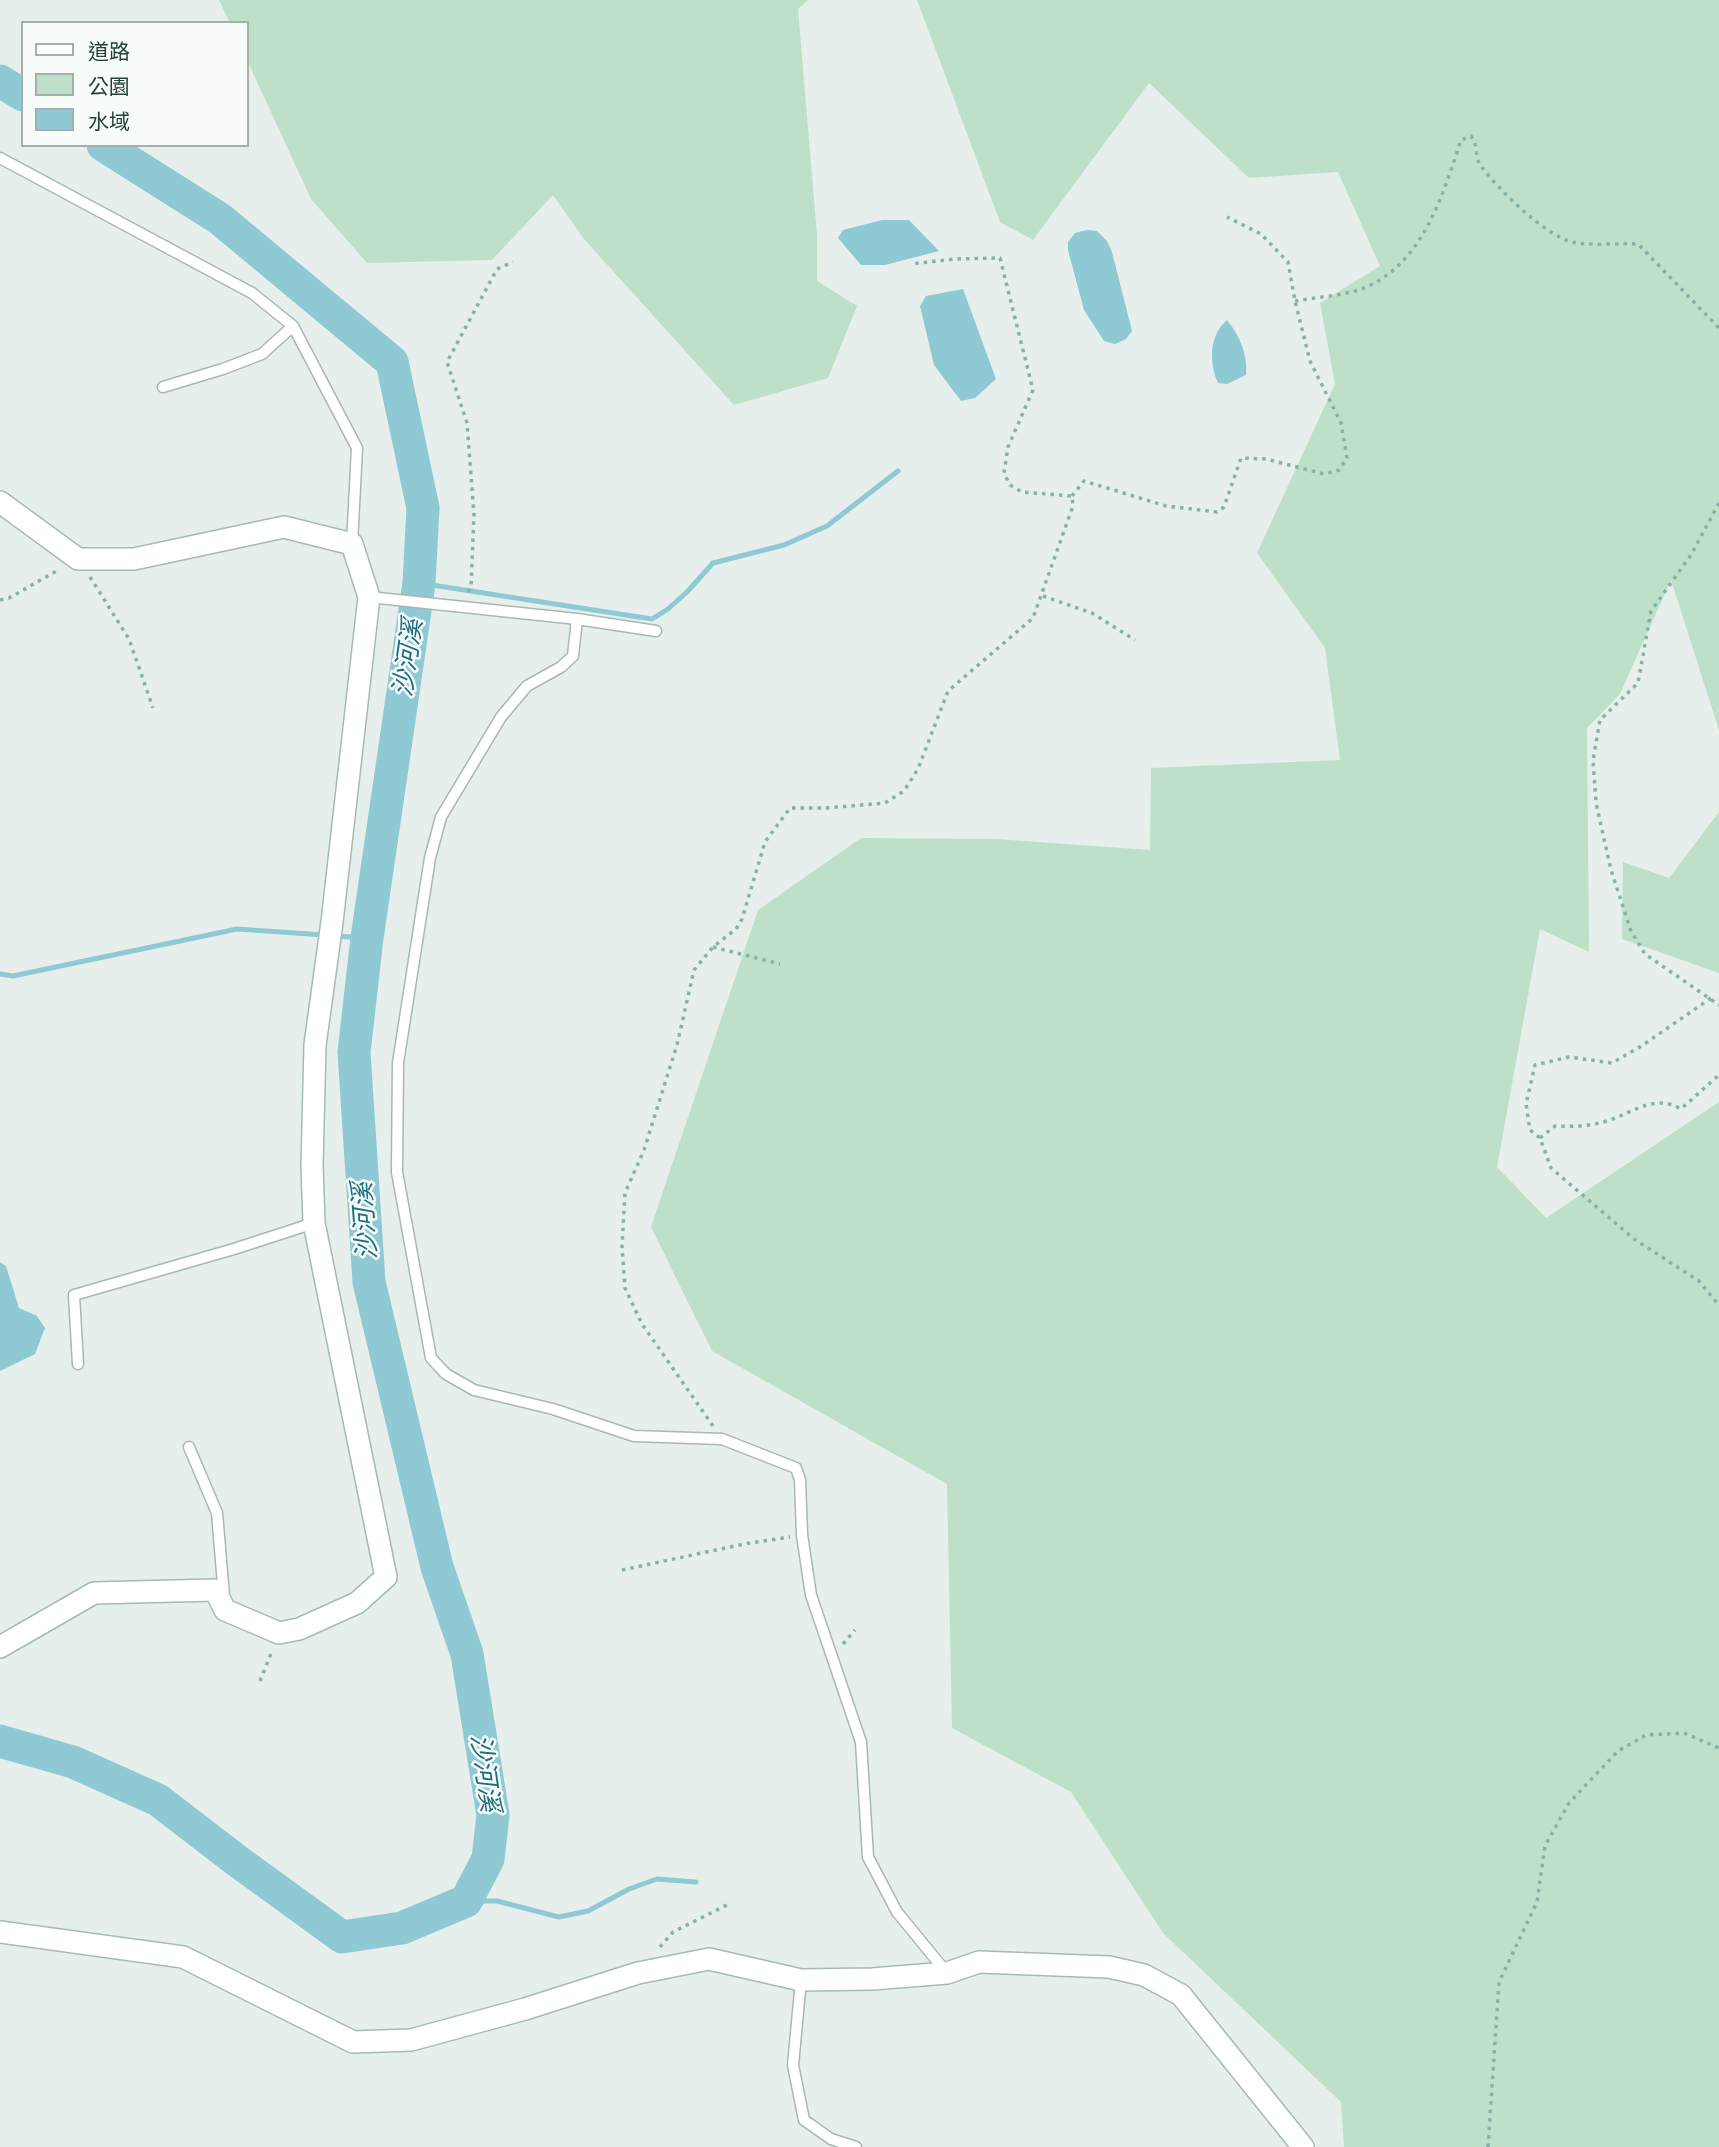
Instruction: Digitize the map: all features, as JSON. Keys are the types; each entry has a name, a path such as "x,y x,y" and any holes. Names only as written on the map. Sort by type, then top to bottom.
{"street":[{"path":"0,502 78,559 134,559 284,527 352,544 369,597 332,922 315,1045 312,1166 314,1223 386,1577 357,1603 299,1629 279,1633 225,1611 215,1590 94,1592 0,1647"},
{"path":"0,1932 183,1957 353,2042 411,2040 524,2009 638,1973 709,1959 801,1980 872,1979 947,1973 979,1962 1109,1967 1144,1975 1181,1995 1303,2147"}],"lane":[{"path":"0,158 252,293 293,326 357,448 352,544"},
{"path":"163,387 262,354 293,326"},
{"path":"369,597 577,619 656,631"},
{"path":"577,619 573,656 561,667 527,686 501,717 441,817 430,858 398,1063 397,1172 431,1358 446,1374 474,1390 553,1409 634,1436 722,1439 796,1468 800,1480 802,1535 811,1595 861,1742 867,1857 897,1912 947,1973"},
{"path":"78,1364 74,1295 314,1223"},
{"path":"189,1447 217,1513 225,1611"},
{"path":"801,1980 793,2065 804,2120 831,2139 856,2147"}],"path":[{"path":"1295,301 1362,288 1390,274 1410,252 1439,205 1461,140 1471,136 1477,144 1478,162 1502,192 1541,225 1572,242 1638,244 1719,328"},
{"path":"722,1439 642,1324 625,1288 622,1246 625,1193 644,1150 673,1058 694,970 713,947 736,929 743,919 765,842 790,808 885,803 904,791 918,769 948,691 1033,618 1073,506 1072,496 1084,481 1166,506 1217,512 1224,507 1241,458 1266,459 1324,474 1339,470 1347,457 1341,424 1310,361 1288,262 1261,234 1227,217"},
{"path":"911,264 1000,258 1033,390 1008,447 1004,473 1010,485 1022,492 1072,496"},
{"path":"459,606 471,587 474,515 467,423 447,362 497,269 513,262"},
{"path":"1719,503 1691,555 1651,611 1638,683 1600,720 1593,760 1596,803 1611,870 1631,931 1645,954 1719,1005"},
{"path":"0,600 9,598 78,559 129,639 153,708"},
{"path":"1043,596 1092,612 1135,640"},
{"path":"713,947 780,964"},
{"path":"1711,998 1612,1063 1569,1056 1535,1065 1526,1104 1530,1130 1540,1138 1551,1168 1634,1239 1699,1280 1719,1305"},
{"path":"1540,1138 1555,1126 1576,1128 1609,1120 1643,1105 1670,1102 1681,1109 1719,1075"},
{"path":"622,1570 744,1544 802,1535"},
{"path":"260,1681 279,1633"},
{"path":"1488,2147 1499,1982 1536,1902 1545,1846 1569,1803 1618,1751 1646,1735 1684,1733 1719,1748"},
{"path":"638,1973 673,1931 731,1903"}],"green space":[{"path":"219,0 808,0 798,9 817,235 817,281 857,306 828,378 734,405 584,239 553,195 492,260 367,263 311,199 248,62 248,21 229,21"},
{"path":"917,0 1719,0 1719,730 1671,580 1620,694 1587,728 1589,952 1540,929 1497,1167 1546,1218 1719,1102 1719,2147 1344,2147 1341,2102 1163,1933 1071,1792 952,1728 947,1484 712,1351 651,1227 758,910 861,838 996,839 1150,850 1151,768 1340,760 1325,648 1257,553 1335,384 1320,303 1380,266 1338,172 1249,178 1149,83 1033,240 1000,222"},
{"path":"1719,812 1719,973 1622,939 1623,862 1669,878"}],"water":[{"path":"882,220 909,220 939,251 885,265 861,265 838,238 843,230"},
{"path":"1097,231 1107,241 1112,252 1132,331 1126,339 1115,344 1104,341 1084,310 1068,250 1068,242 1075,233"},
{"path":"963,289 996,379 975,398 961,401 934,365 920,306 926,296"},
{"path":"1227,320 1242,346 1246,375 1227,384 1218,383 1212,349 1217,333"},
{"path":"0,1262 6,1266 19,1308 37,1316 45,1328 35,1354 0,1371"}],"waterway":[{"name":"沙河溪","path":"0,81 21,94"},
{"name":"沙河溪","path":"0,1741 73,1762 158,1800 342,1937 402,1928 466,1901 488,1859 493,1815 467,1654 437,1567 369,1282 354,1052 367,938 419,583 423,508 392,362 220,219 106,147"},
{"path":"419,583 652,619 687,592 713,563 784,545 827,526 898,471"},
{"path":"0,974 13,976 237,929 324,935"},
{"path":"334,936 367,938"},
{"path":"466,1901 497,1901 559,1917 588,1911 629,1889 657,1879 696,1882"}]}
